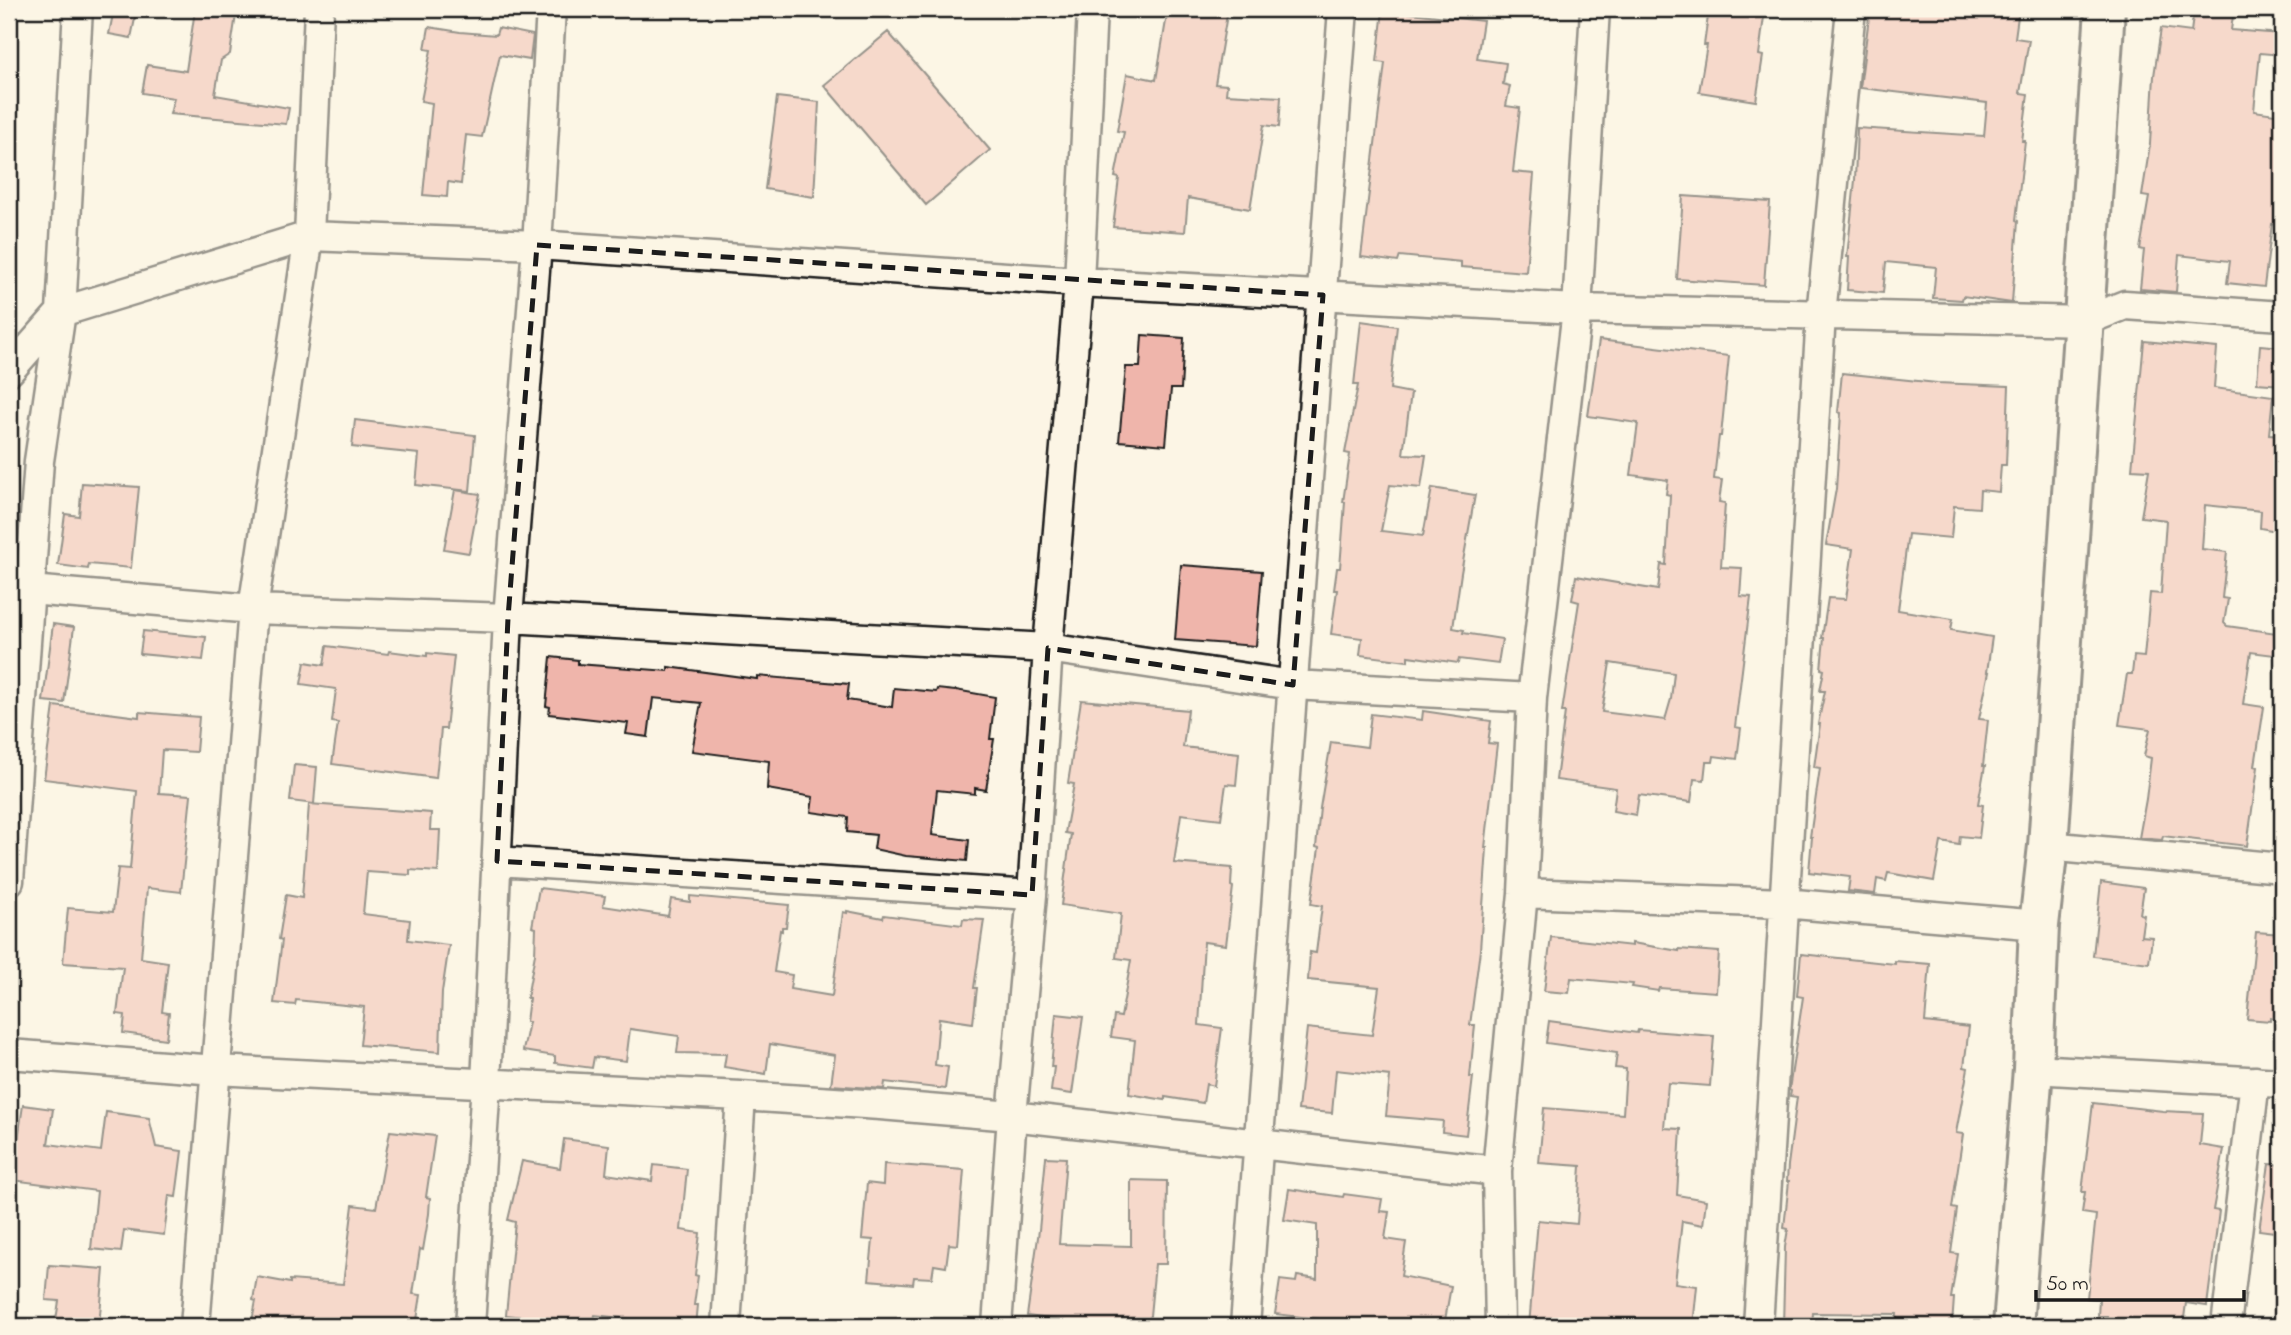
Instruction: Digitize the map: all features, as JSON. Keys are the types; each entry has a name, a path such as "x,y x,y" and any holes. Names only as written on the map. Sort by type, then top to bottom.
{"street":[{"path":"9,881 39,461 61,313 78,9"},
{"path":"195,1326 253,609 310,236 319,9"},
{"path":"470,1326 508,618 537,245 551,9"},
{"path":"997,1326 1032,895 1048,648 1079,282 1092,9"},
{"path":"1245,1326 1324,295 1343,9"},
{"path":"1500,1326 1497,1171 1523,893 1532,698 1577,309 1595,9"},
{"path":"1758,1326 1821,315 1851,9"},
{"path":"2012,1326 2033,1069 2039,925 2048,846 2105,9"},
{"path":"9,371 61,313 310,236 537,245 1079,282 1577,309 2085,321 2125,305 2282,316"},
{"path":"30,590 253,609 508,618 1048,648 1293,685 1532,698"},
{"path":"2048,846 2282,868 2282,861"},
{"path":"497,861 1032,895"},
{"path":"1523,893 1783,903 2039,925"},
{"path":"9,1054 216,1070 741,1096 1012,1116 1497,1171"},
{"path":"2033,1069 2268,1082 2226,1326"},
{"path":"726,1326 741,1096"}],"highlighted area":[{"path":"537,245 1323,295 1293,685 1048,648 1032,895 497,861 508,618"}],"building":[{"path":"114,9 137,9 131,38 109,34"},
{"path":"1168,9 1228,9 1215,84 1227,85 1226,94 1281,97 1279,127 1264,125 1250,209 1188,198 1185,232 1113,227 1119,178 1115,177 1124,132 1117,131 1127,74 1156,80"},
{"path":"1709,9 1765,9 1759,55 1763,56 1756,101 1699,92 1707,45 1704,45"},
{"path":"1870,9 2019,9 2015,38 2029,40 2020,93 2028,94 2022,141 2025,141 2016,220 2012,303 1963,296 1962,300 1933,298 1936,267 1886,262 1883,293 1847,290 1857,128 1984,136 1987,103 1860,88"},
{"path":"2194,9 2234,9 2231,30 2282,34 2282,55 2260,53 2254,111 2282,115 2282,164 2278,202 2282,203 2282,226 2272,224 2264,287 2227,283 2230,261 2179,255 2176,292 2140,289 2144,250 2140,249 2149,197 2142,196 2150,144 2154,76 2161,28 2191,32"},
{"path":"195,10 236,15 230,54 221,60 215,95 289,108 286,124 170,114 174,98 142,93 147,65 186,71"},
{"path":"1383,10 1483,21 1477,59 1506,63 1503,84 1510,86 1506,106 1520,108 1513,172 1534,174 1526,272 1461,267 1461,262 1400,256 1398,262 1361,257 1385,63 1377,62"},
{"path":"429,27 496,35 498,28 533,35 530,60 500,55 482,137 466,135 461,184 448,182 447,197 423,195 432,103 421,101 431,50 425,49"},
{"path":"888,32 990,150 926,205 824,85"},
{"path":"777,97 819,102 814,197 765,189"},
{"path":"1683,196 1770,202 1764,285 1677,279"},
{"path":"1361,321 1397,326 1390,389 1411,393 1403,454 1426,455 1421,488 1390,485 1381,531 1423,536 1432,488 1475,495 1453,628 1464,630 1463,633 1502,639 1498,664 1459,659 1458,663 1408,656 1408,661 1360,655 1362,638 1331,634 1350,454 1345,453 1358,385 1354,385"},
{"path":"1142,335 1184,338 1181,389 1171,389 1166,445 1119,441 1126,367 1140,367"},
{"path":"1599,340 1729,356 1714,479 1722,480 1719,502 1725,503 1721,567 1742,568 1740,596 1751,597 1735,727 1741,728 1737,759 1714,756 1713,762 1706,762 1704,780 1694,779 1691,802 1639,795 1636,815 1613,811 1616,788 1556,780 1565,712 1562,712 1579,602 1572,600 1576,576 1658,590 1661,564 1666,565 1670,495 1666,494 1668,480 1631,475 1638,423 1588,416","holes":["1610,663 1674,673 1665,720 1602,712"]},
{"path":"2144,341 2217,348 2214,388 2273,396 2269,434 2282,435 2282,532 2260,528 2261,511 2205,505 2202,549 2227,552 2222,598 2228,599 2224,623 2227,626 2277,633 2274,655 2251,652 2243,704 2264,707 2247,846 2163,836 2162,840 2139,838 2151,758 2144,756 2150,729 2119,725 2127,674 2132,674 2134,656 2144,657 2150,593 2161,594 2166,520 2141,517 2149,470 2132,469"},
{"path":"2260,345 2282,347 2282,385 2257,383"},
{"path":"1842,373 1937,383 2009,386 2006,465 2001,465 1999,492 1980,490 1979,508 1954,506 1951,538 1908,534 1898,610 1953,619 1951,630 1992,637 1989,672 1979,719 1988,720 1985,766 1978,804 1983,805 1979,838 1960,836 1959,845 1941,842 1934,881 1888,873 1886,881 1877,879 1875,894 1848,891 1850,877 1809,872 1810,837 1820,768 1814,767 1818,724 1825,691 1820,691 1824,670 1821,669 1822,638 1828,598 1846,599 1853,549 1826,545 1836,489"},
{"path":"355,420 475,435 470,491 416,485 419,454 352,447"},
{"path":"82,483 139,487 131,568 89,564 88,569 58,565 65,514 79,516"},
{"path":"455,490 480,494 469,553 444,549"},
{"path":"1181,565 1262,571 1256,646 1175,640"},
{"path":"53,624 74,627 64,703 43,701"},
{"path":"143,631 206,637 203,660 140,654"},
{"path":"327,646 388,654 389,651 454,656 446,729 441,729 436,778 332,764 338,723 332,722 336,689 301,684 305,662 324,665"},
{"path":"551,657 578,660 578,664 668,671 668,667 757,679 757,676 849,684 847,700 892,707 894,688 936,692 937,689 956,690 995,697 990,739 994,739 986,790 975,788 975,794 937,790 932,835 969,840 967,861 906,856 874,849 876,835 847,832 848,817 811,812 813,797 767,789 769,761 692,751 701,703 653,698 648,737 626,734 628,723 549,714 550,707 546,706"},
{"path":"1081,700 1188,710 1183,747 1239,753 1236,785 1226,784 1221,819 1181,814 1174,863 1232,868 1233,887 1226,945 1204,942 1199,1025 1222,1028 1214,1086 1206,1084 1203,1103 1129,1094 1135,1040 1111,1037 1114,1016 1121,1017 1131,960 1116,958 1121,914 1061,905 1071,834 1065,833 1074,784 1068,783"},
{"path":"54,706 139,717 139,712 199,717 196,752 162,750 159,793 191,795 181,892 147,888 141,958 168,962 162,1012 169,1013 166,1039 123,1033 125,1015 117,1014 123,967 63,963 68,908 113,912 118,868 130,869 137,791 44,779"},
{"path":"1423,711 1491,721 1488,743 1497,744 1485,848 1480,950 1470,1025 1475,1025 1470,1077 1473,1077 1466,1135 1442,1132 1443,1121 1386,1116 1390,1076 1336,1070 1332,1113 1298,1110 1307,1028 1372,1035 1379,987 1308,980 1310,952 1316,953 1322,906 1311,904 1319,848 1316,847 1320,808 1331,742 1367,747 1371,714 1422,720"},
{"path":"294,765 317,767 314,804 290,801"},
{"path":"309,804 431,813 430,830 440,830 438,872 410,870 410,875 367,872 363,914 410,920 408,940 449,945 442,992 440,1052 360,1045 364,1007 296,1000 295,1005 274,1003 286,895 302,898"},
{"path":"2101,882 2144,888 2140,914 2144,915 2141,936 2152,937 2149,963 2093,956"},
{"path":"539,888 605,896 603,906 668,916 671,899 690,902 690,896 789,905 786,927 780,930 774,972 792,975 790,989 832,996 843,912 962,925 963,919 984,920 974,988 977,988 973,1023 939,1018 935,1065 948,1067 945,1089 885,1082 884,1089 831,1085 835,1055 770,1044 766,1074 724,1067 726,1054 677,1053 679,1036 630,1029 626,1061 594,1057 592,1068 555,1063 555,1056 523,1051 529,1022 526,1022 527,998 535,954 536,928 532,927"},
{"path":"2256,932 2282,934 2282,1019 2247,1019"},
{"path":"1551,937 1632,946 1632,943 1679,951 1719,952 1716,992 1659,988 1658,991 1632,987 1633,984 1571,978 1569,993 1544,991"},
{"path":"1801,954 1895,964 1895,961 1930,964 1925,1022 1969,1027 1964,1067 1968,1068 1956,1133 1963,1134 1952,1208 1957,1209 1951,1253 1958,1254 1951,1298 1954,1298 1952,1326 1896,1326 1897,1314 1813,1313 1812,1326 1783,1326 1788,1229 1784,1228 1788,1165 1797,1097 1790,1096 1789,1090 1803,997 1797,996"},
{"path":"1056,1014 1083,1017 1072,1094 1051,1091"},
{"path":"1549,1021 1637,1033 1638,1030 1714,1036 1710,1086 1668,1083 1664,1128 1681,1129 1677,1195 1706,1200 1703,1225 1682,1221 1675,1283 1697,1286 1693,1326 1646,1320 1646,1326 1529,1326 1538,1220 1577,1224 1581,1166 1539,1163 1544,1108 1623,1114 1626,1069 1615,1068 1617,1053 1546,1043"},
{"path":"2093,1103 2203,1113 2200,1145 2224,1149 2213,1210 2219,1211 2207,1306 2186,1303 2183,1326 2106,1326 2107,1316 2098,1316 2099,1299 2087,1298 2096,1215 2082,1213 2085,1192 2082,1192"},
{"path":"23,1105 53,1109 48,1144 101,1151 106,1112 149,1118 156,1147 182,1151 176,1197 169,1196 164,1235 124,1230 121,1252 91,1249 97,1191 12,1180"},
{"path":"390,1131 435,1136 426,1197 430,1198 429,1214 413,1294 421,1295 416,1326 251,1326 257,1277 290,1283 290,1280 343,1284 353,1205 376,1208"},
{"path":"564,1139 609,1145 606,1174 652,1181 654,1165 687,1169 681,1230 700,1233 695,1275 698,1276 694,1305 698,1305 696,1326 657,1326 657,1322 595,1315 593,1326 561,1326 562,1321 506,1315 515,1222 508,1220 522,1161 560,1168"},
{"path":"1046,1157 1066,1158 1059,1244 1131,1246 1131,1180 1167,1181 1166,1264 1155,1264 1149,1326 1065,1326 1065,1321 1027,1316"},
{"path":"884,1164 964,1170 958,1245 949,1244 946,1267 934,1265 932,1278 914,1277 913,1284 869,1280 873,1240 862,1239 867,1183 883,1185"},
{"path":"2269,1164 2282,1165 2282,1233 2259,1230"},
{"path":"1289,1189 1343,1197 1344,1194 1382,1199 1380,1211 1389,1212 1385,1239 1406,1242 1401,1276 1451,1286 1444,1326 1318,1326 1318,1319 1275,1314 1280,1280 1296,1282 1297,1276 1317,1279 1317,1225 1284,1220"},
{"path":"49,1265 104,1269 99,1326 55,1326 59,1301 46,1300"}]}
